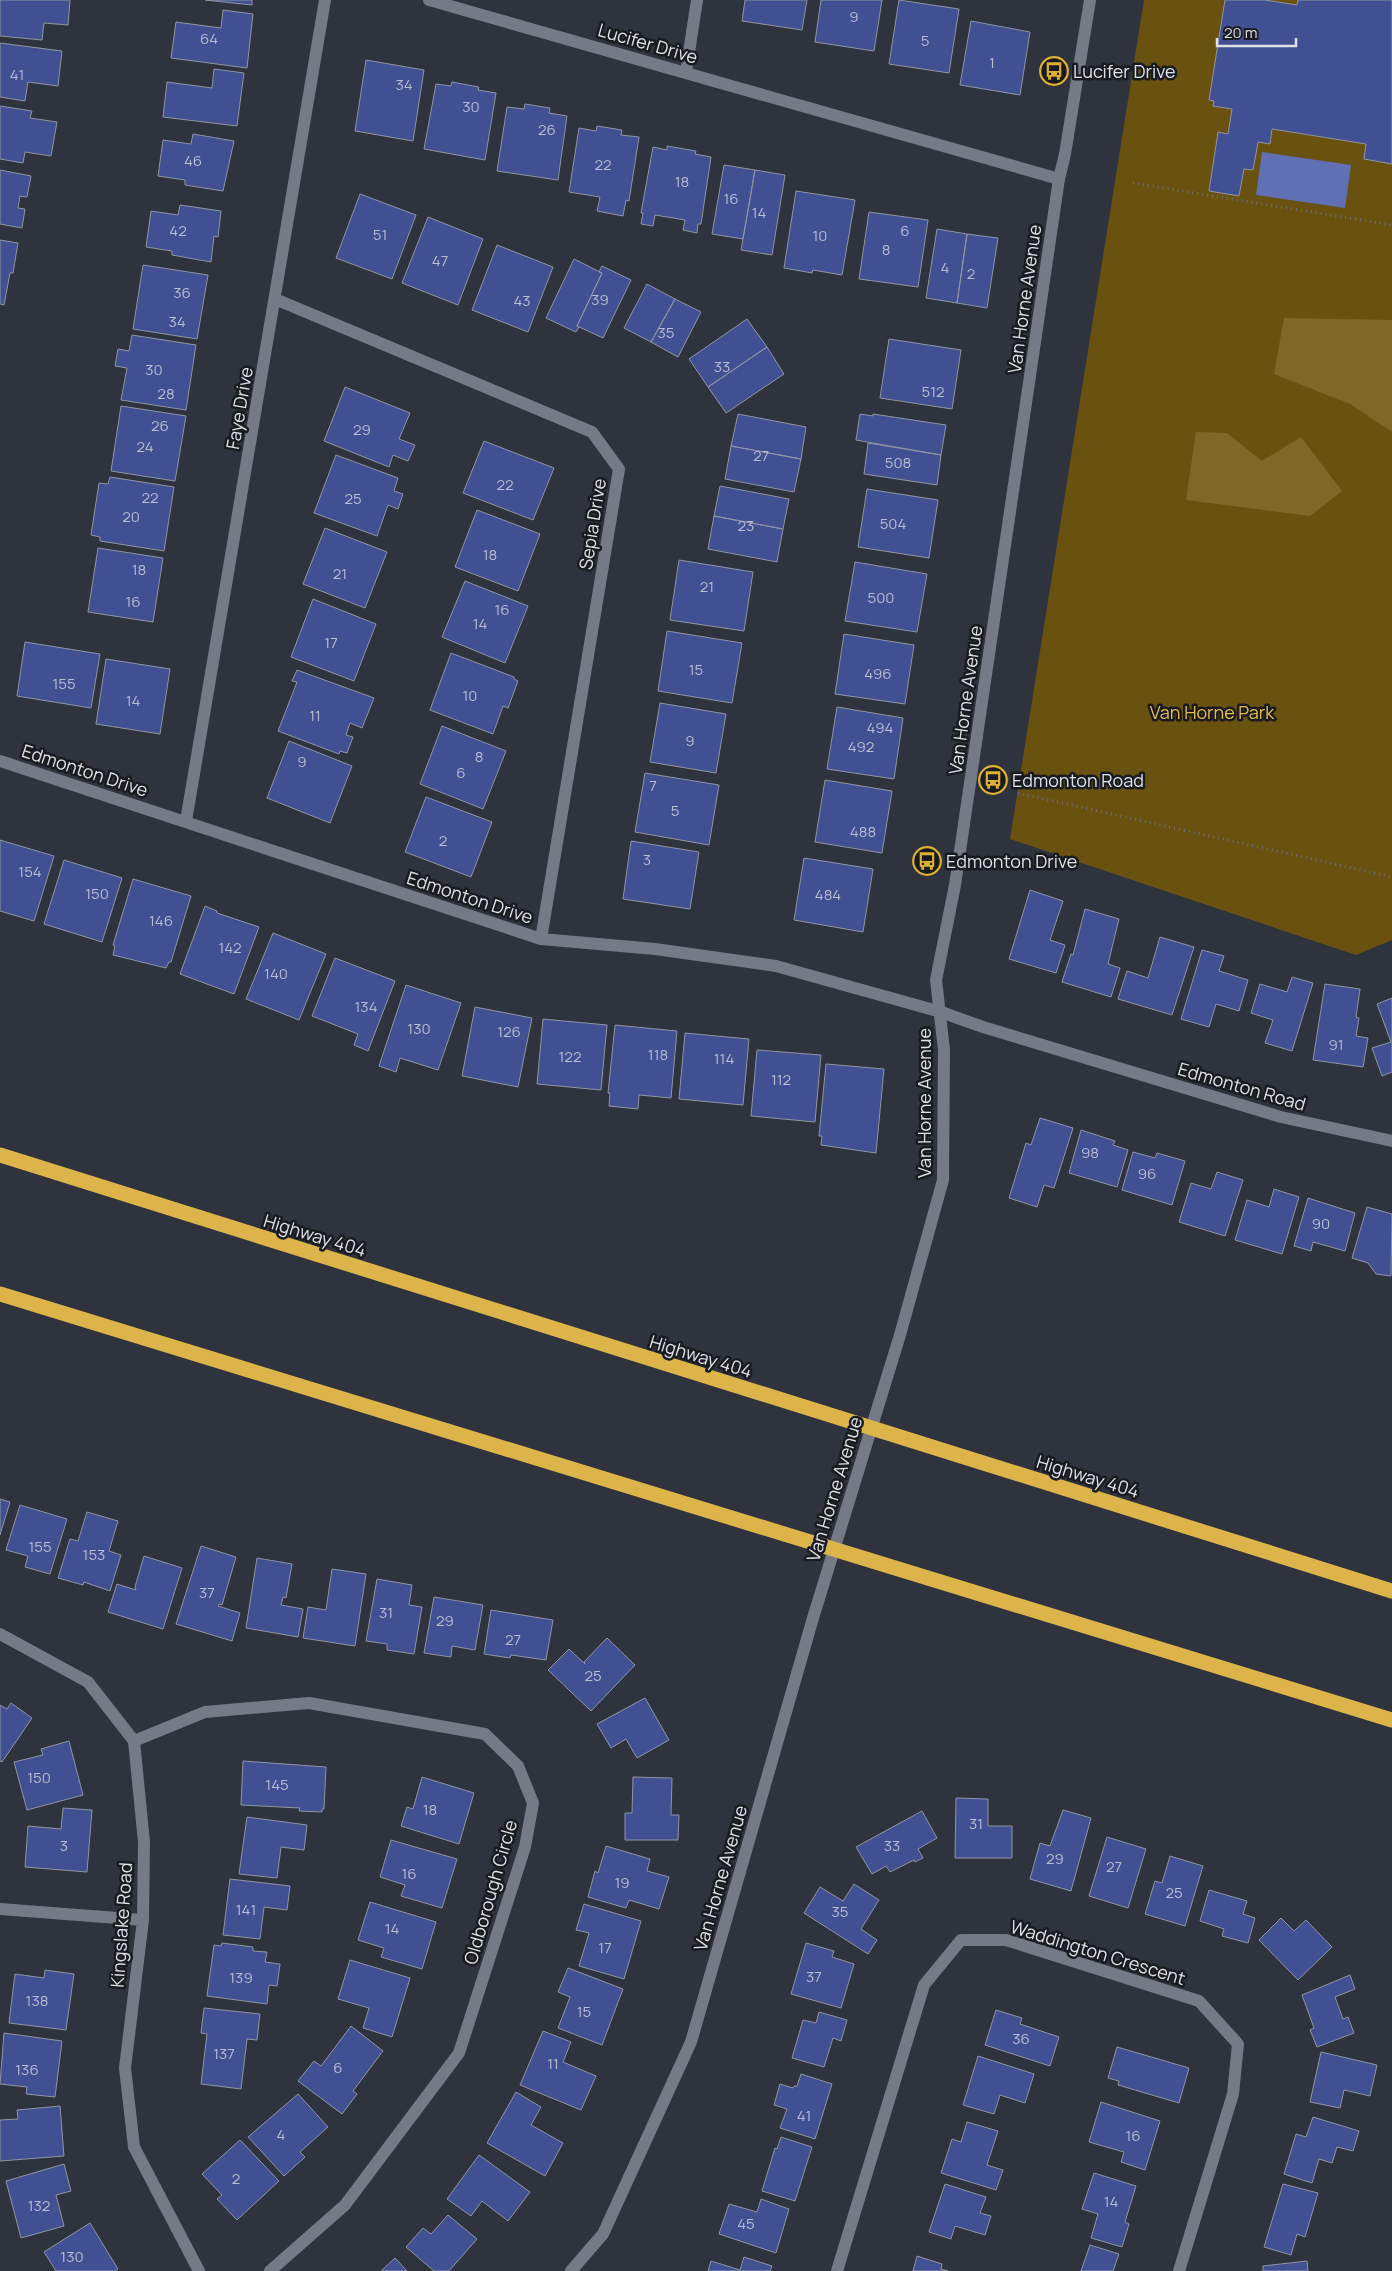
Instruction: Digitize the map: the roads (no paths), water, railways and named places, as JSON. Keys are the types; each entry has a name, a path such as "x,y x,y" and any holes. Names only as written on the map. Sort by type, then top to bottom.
{"highway":[{"name":"Highway 404","path":"0,1155 1392,1591"},
{"path":"0,1294 1392,1720"}],"street":[{"name":"Faye Drive","path":"186,821 325,0"},
{"name":"Lucifer Drive","path":"429,0 1059,179"},
{"path":"686,72 698,0"},
{"name":"Van Horne Avenue","path":"571,2271 603,2234 691,2042 813,1618 900,1335 943,1180 944,1050 936,980 955,885 1059,179 1065,154 1090,0"},
{"name":"Sepia Drive","path":"275,299 592,432 619,469 541,939"},
{"name":"Edmonton Drive","path":"0,762 186,821 541,939 655,949 776,966 941,1012"},
{"name":"Edmonton Road","path":"941,1012 983,1027 1282,1117 1392,1141"},
{"path":"0,1634 88,1682 134,1741"},
{"name":"Oldborough Circle","path":"134,1741 205,1712 309,1702 485,1734 518,1766 533,1803 525,1847 459,2053 345,2205 270,2271"},
{"name":"Kingslake Road","path":"134,1741 144,1842 142,1920 125,2068 134,2148 198,2271"},
{"path":"0,1909 142,1920"},
{"name":"Waddington Crescent","path":"837,2271 924,1985 961,1940 1006,1940 1199,2001 1238,2044 1234,2094 1179,2271"}],"water":[{"path":"1262,152 1351,165 1345,208 1256,195"}],"place":[{"name":"Lucifer Drive","path":"1054,71"},
{"name":"Edmonton Road","path":"993,780"},
{"name":"Edmonton Drive","path":"927,861"}],"park label":[{"name":"Van Horne Park","path":"1212,712"}]}
